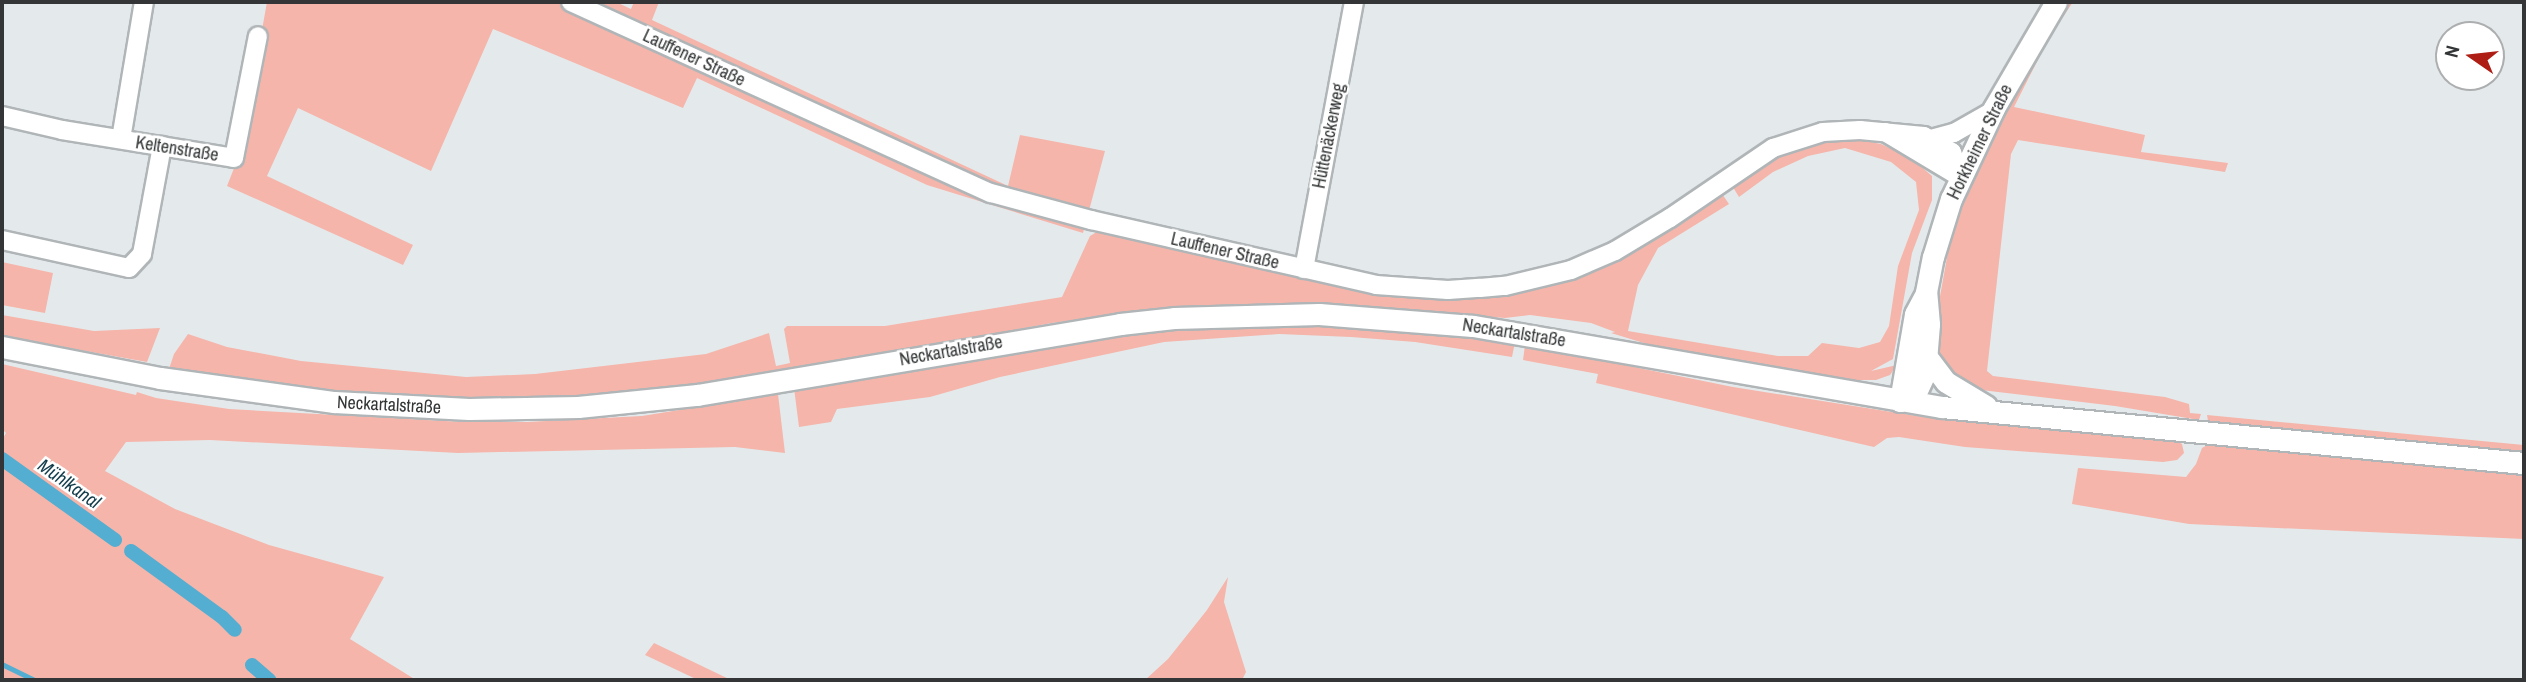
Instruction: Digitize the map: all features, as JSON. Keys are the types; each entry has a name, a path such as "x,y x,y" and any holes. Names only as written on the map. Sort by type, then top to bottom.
{"main road":[{"name":"Horkheimer Straße","path":"1900,401 1915,314 1926,292 1943,221 1960,177 1992,112 2056,2"},
{"name":"Horkheimer Straße","path":"1900,401 1920,385 1927,357 1926,292"},
{"name":"Neckartalstraße","path":"2,347 160,379 308,399 469,409 551,408 697,395 1120,324 1247,315 1404,318 1541,337 1900,401 2524,463"},
{"path":"1927,357 1945,382 1997,412"}],"street":[{"path":"121,139 144,2"},
{"name":"Lauffener Straße","path":"571,2 991,193 1304,269 1376,285 1413,289 1448,290 1505,286 1571,270 1615,251 1773,148 1823,132 1885,132 1914,134 1931,139"},
{"name":"Hüttenäckerweg","path":"1304,269 1354,2"},
{"name":"Keltenstraße","path":"2,116 234,158 257,38"},
{"path":"1931,139 1954,133 1992,112"},
{"path":"1885,132 1960,177"},
{"path":"1931,139 1952,152 1960,177"},
{"path":"2,240 129,268 142,254 162,146"}],"shaded area":[{"path":"267,2 616,2 631,9 634,2 659,2 652,20 1008,186 1020,135 1105,151 1083,233 927,185 697,78 683,108 493,29 431,171 298,108 267,176 413,245 403,265 227,186 240,153"},
{"path":"2065,2 2073,2 2050,36 2014,107 2145,135 2141,152 2228,163 2225,172 2018,140 2011,154 1987,371 1993,376 2165,397 2189,404 2190,413 2201,414 2199,420 2115,406 1981,390 1966,384 1936,357 1933,335 1948,252 1966,192 1988,140"},
{"path":"1855,139 1881,144 1912,159 1932,176 1932,200 1912,253 1893,359 1871,371 1897,365 1890,375 1876,380 1845,380 1657,347 1611,333 1615,332 1591,323 1530,315 1505,318 1334,304 1265,304 1127,313 1052,323 751,378 672,389 534,400 325,392 169,369 174,354 188,334 227,347 301,361 466,377 535,374 706,354 769,333 776,366 790,363 784,329 787,326 885,326 1062,297 1090,236 1100,230 1357,290 1448,299 1525,289 1720,191 1729,204 1658,248 1638,285 1628,331 1778,356 1808,356 1822,343 1859,348 1880,342 1889,326 1898,266 1919,210 1916,182 1891,162 1845,148 1808,156 1773,172 1739,197 1731,184 1762,163 1820,140"},
{"path":"2,262 53,273 45,313 2,305"},
{"path":"2,315 94,331 160,328 147,362 2,336"},
{"path":"1287,323 1456,332 1515,342 1512,357 1415,342 1351,337 1279,334 1164,342 1000,377 930,397 837,409 831,422 799,427 794,388 1057,342 1179,327"},
{"path":"1525,345 1733,387 1936,419 2174,439 2182,444 2184,453 2177,460 2163,462 1965,447 1899,437 1887,438 1874,447 1596,383 1598,374 1523,360"},
{"path":"2,364 136,395 137,392 156,398 229,409 463,422 527,422 642,416 778,394 785,453 735,447 458,453 210,440 126,442 105,471 175,509 269,545 384,577 350,639 416,680 2,680 2,440 6,433 2,429"},
{"path":"2207,415 2524,445 2524,452 2214,423 2208,421"},
{"path":"2211,443 2524,471 2524,539 2189,524 2072,504 2078,468 2186,477 2196,464 2202,448"},
{"path":"1228,577 1224,602 1246,672 1242,680 1145,680 1168,659 1207,610"},
{"path":"654,643 731,680 698,680 645,655"}],"waterway":[{"name":"Mühlkanal","path":"2,459 115,540"},
{"name":"Mühlkanal","path":"131,551 222,617 235,630"},
{"path":"2,664 35,680"},
{"name":"Mühlkanal","path":"252,665 269,680"}]}
